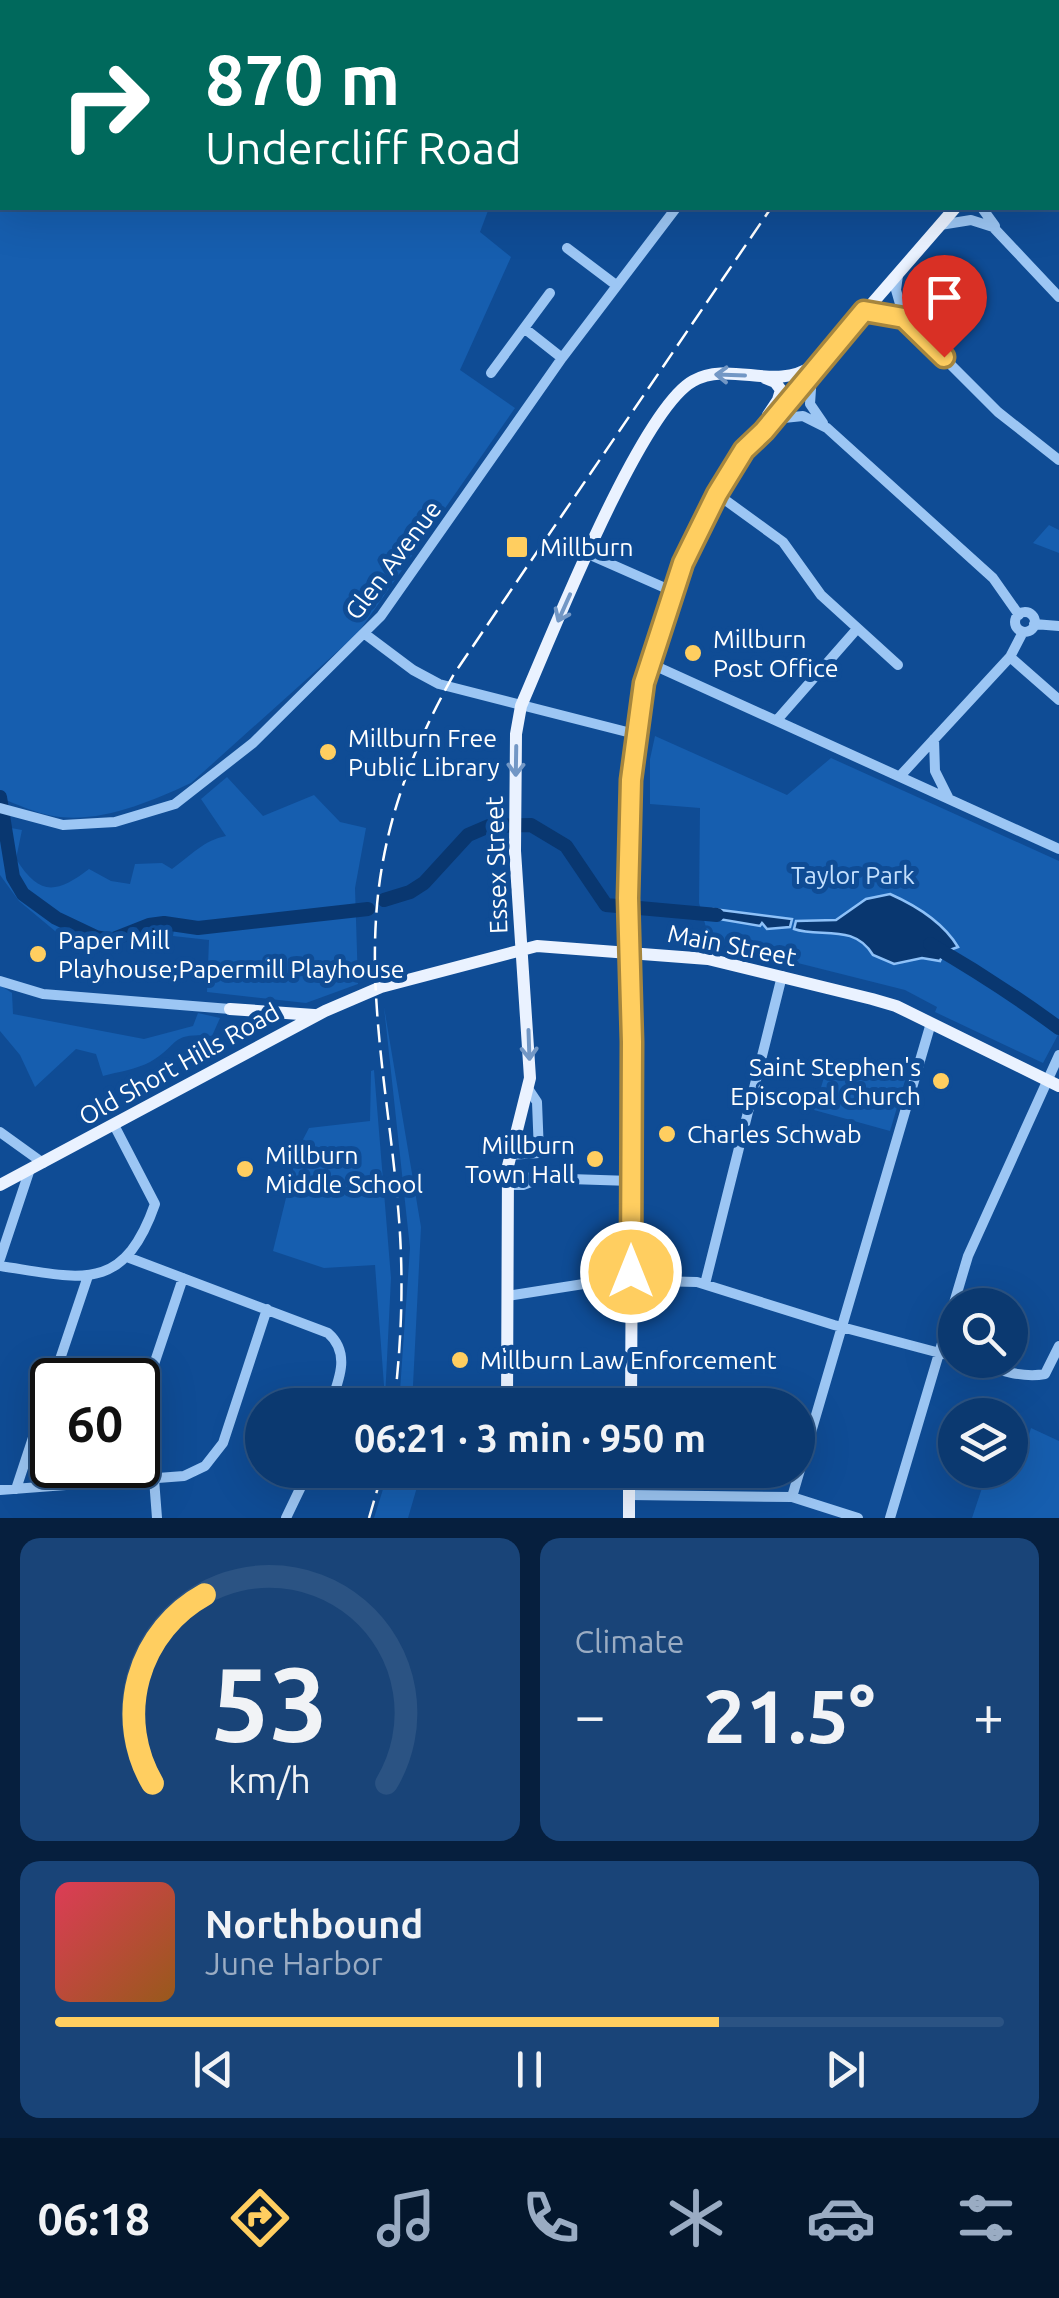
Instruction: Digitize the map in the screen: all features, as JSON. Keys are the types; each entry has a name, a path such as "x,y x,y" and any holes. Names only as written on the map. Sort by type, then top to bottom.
{"main road":[{"path":"744,450 954,210"},
{"name":"Essex Street","path":"507,1388 507,1181 509,1155 529,1090 515,834 516,734 521,706 625,474 680,391 708,375 800,374 823,359"},
{"path":"631,1388 632,1023 628,898 635,734 649,662 672,591 717,494 781,393 775,382 763,377"},
{"name":"Main Street","path":"382,987 522,948 708,958 896,1006 1053,1082"},
{"name":"Old Short Hills Road","path":"0,1185 316,1015 382,987"},
{"path":"230,1009 316,1015"},
{"path":"230,1009 268,1020 284,1032"},
{"path":"275,1011 284,1032"},
{"path":"629,1488 630,1518"}],"street":[{"name":"Glen Avenue","path":"0,808 63,825 93,826 156,812 175,804 253,743 365,634 407,581 562,358 674,210"},
{"path":"983,210 1039,279 1059,297"},
{"path":"940,225 976,220 998,231"},
{"path":"568,248 616,286"},
{"path":"899,273 896,289 904,318 998,412 1059,460"},
{"path":"490,372 550,294"},
{"path":"864,311 904,318"},
{"path":"524,328 562,358"},
{"path":"812,374 810,404 827,428 992,578 1019,614"},
{"path":"774,419 803,416 827,428"},
{"path":"717,494 783,542 821,595 898,665"},
{"path":"588,554 672,591"},
{"path":"1019,614 1028,614 1034,624"},
{"path":"1019,614 1015,623 1023,632"},
{"path":"1034,624 1059,626"},
{"path":"901,776 1010,657 1023,632 1031,630 1034,624"},
{"path":"777,720 856,630"},
{"path":"365,634 432,680 635,734"},
{"path":"1010,657 1059,700"},
{"path":"649,662 1059,849"},
{"path":"934,739 936,771 949,798"},
{"path":"706,1284 782,976"},
{"path":"0,981 44,994 230,1009"},
{"path":"792,1497 932,1023"},
{"path":"959,1288 968,1256 1053,1082 1059,1055"},
{"path":"509,1155 539,1153 536,1102 529,1090"},
{"path":"30,1169 0,1263 71,1276 109,1270 127,1257 142,1238 155,1204 114,1125"},
{"path":"0,1132 43,1163"},
{"path":"507,1181 631,1180"},
{"path":"127,1257 268,1308 335,1339 342,1358 334,1388"},
{"path":"60,1358 88,1276"},
{"path":"156,1358 183,1278"},
{"path":"506,1296 608,1280 706,1284 842,1328 938,1352"},
{"path":"160,1478 195,1472 218,1454 268,1308"},
{"path":"1045,1374 1056,1360 1059,1346"},
{"path":"890,1518 938,1360"},
{"path":"1028,1375 1059,1372"},
{"path":"16,1488 30,1446"},
{"path":"0,1490 30,1487"},
{"path":"155,1488 158,1518"},
{"path":"286,1518 300,1488"},
{"path":"629,1495 792,1497 858,1518"}],"green space":[{"path":"0,210 488,210 480,232 511,257 460,370 515,408 358,633 191,783 141,804 88,817 46,815 0,798"},
{"path":"1049,525 1059,530 1059,553 1033,543"},
{"name":"Taylor Park","path":"655,736 787,795 831,758 1059,861 1059,1033 1043,1063 935,1012 937,1007 905,990 710,941 699,903 700,808 650,804 650,759"},
{"path":"227,777 263,816 314,795 340,822 366,828 355,888 358,984 306,1003 207,992 209,940 173,936 174,930 145,933 103,946 67,941 19,901 0,875 0,826 22,830 16,859 32,879 48,887 57,887 89,869 111,881 130,884 135,864 162,863 172,869 204,845 226,836 201,799"},
{"path":"0,985 12,993 13,1014 144,1039 193,1026 198,1013 220,1018 212,1036 181,1038 150,1062 103,1076 96,1054 76,1049 35,1087 20,1055 0,1031"},
{"path":"384,1007 421,1227 413,1388 400,1388 410,1248"},
{"path":"842,1062 907,1074 890,1131 814,1110 826,1071 839,1074"},
{"path":"374,1070 391,1278 386,1388 375,1265 324,1268 273,1251 298,1149 309,1128 370,1121"},
{"path":"1031,1428 1059,1441 1059,1518 972,1518 982,1488 1028,1488"},
{"path":"383,1488 417,1488 408,1518 374,1518"}],"shaded area":[{"path":"890,894 928,916 958,947 944,952 940,961 922,958 894,964 873,955 865,945 847,935 794,929 796,921 836,920 866,899"},
{"path":"713,909 792,919 790,927 767,929 762,923 760,926 701,916"}],"waterway":[{"path":"0,797 13,877 23,894 56,918 96,937 111,940 164,923 198,928 368,909"},
{"path":"384,900 424,883 468,835 489,826 531,825 566,846 606,905 717,915"},
{"path":"930,944 1059,1028"}],"railway":[{"path":"395,1388 401,1257 378,1027 375,955 384,854 401,792 424,732 454,674 770,210"},
{"path":"369,1518 378,1488"}],"place":[{"name":"Millburn","path":"517,547"},
{"name":"Millburn Post Office","path":"693,653"},
{"name":"Millburn Free Public Library","path":"328,752"},
{"name":"Paper Mill Playhouse;Papermill Playhouse","path":"38,954"},
{"name":"Saint Stephen's Episcopal Church","path":"941,1081"},
{"name":"Charles Schwab","path":"667,1134"},
{"name":"Millburn Town Hall","path":"595,1159"},
{"name":"Millburn Middle School","path":"245,1169"},
{"name":"Millburn Law Enforcement","path":"460,1360"}],"route":[{"path":"631,1272 631,780 639,706 660,626 683,563 744,450 864,311 904,318 944,357"}]}
